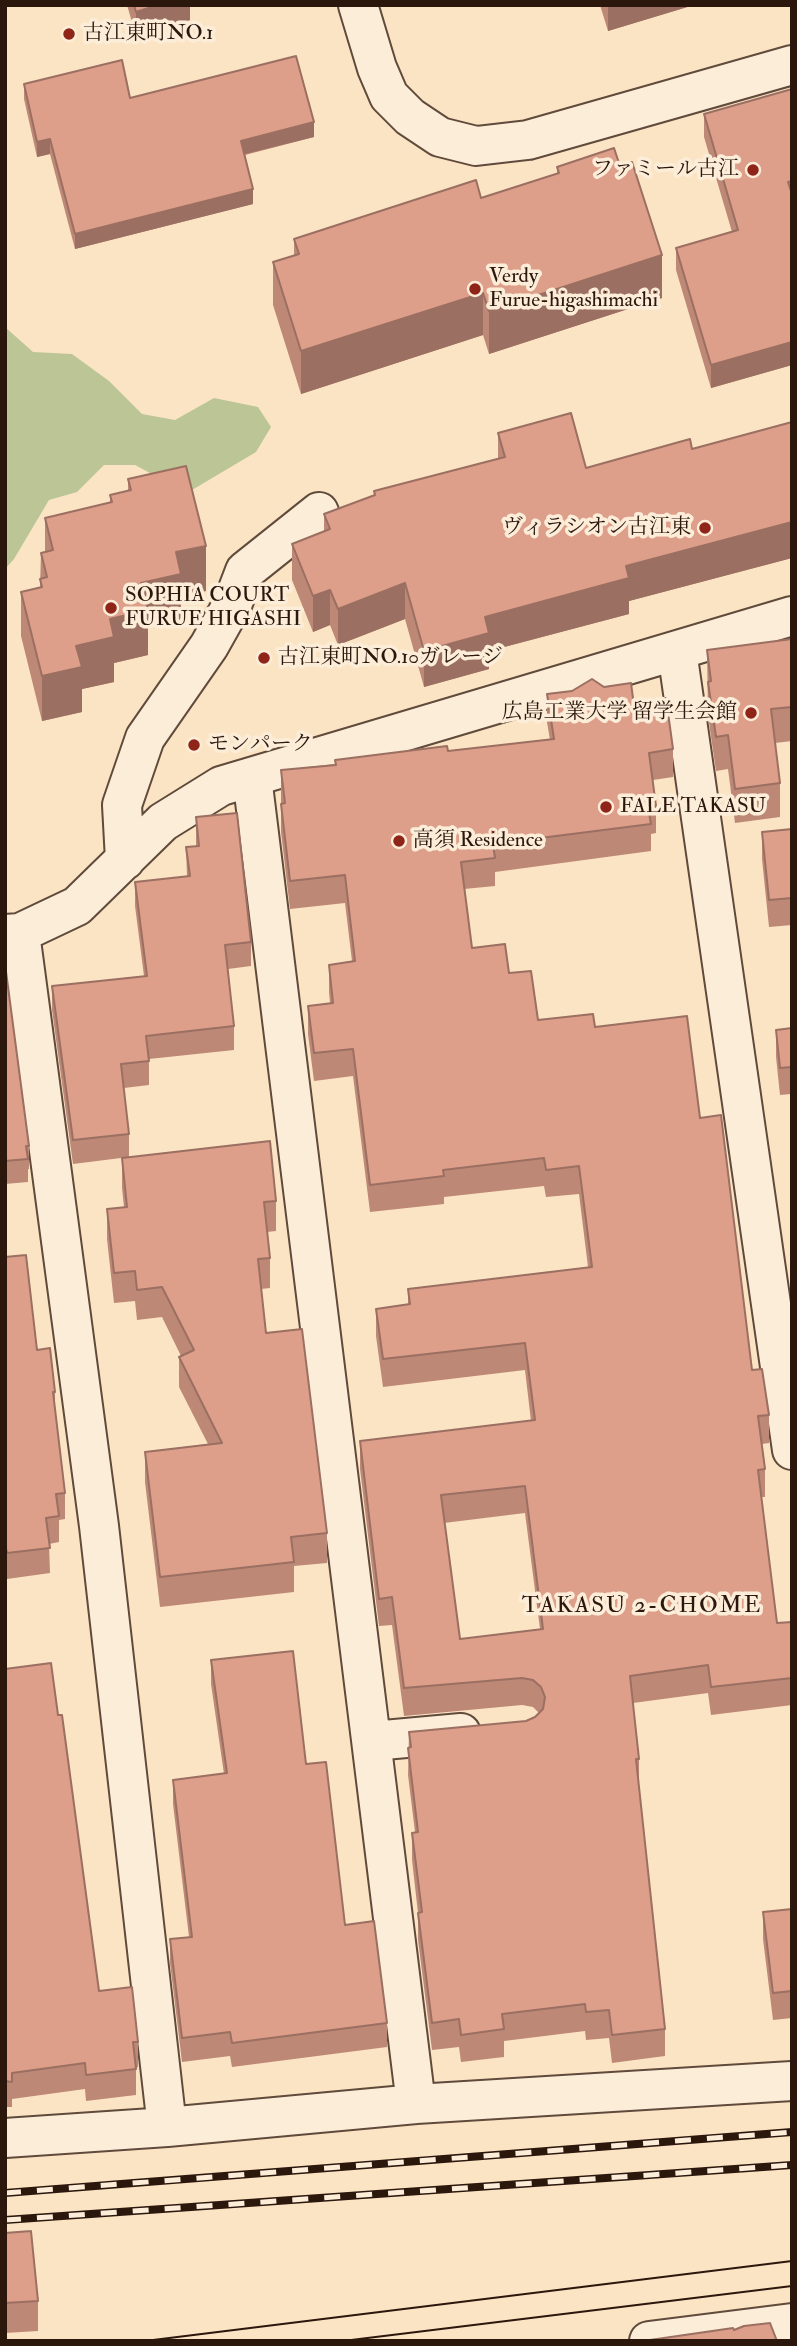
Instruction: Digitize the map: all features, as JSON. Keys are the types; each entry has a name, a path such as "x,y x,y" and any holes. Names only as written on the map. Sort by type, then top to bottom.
{"street":[{"path":"358,5 377,68 389,96 410,117 440,137 476,146 528,140 792,65"},
{"path":"125,860 122,805 145,738 209,646 232,605 245,571 319,512"},
{"path":"167,2127 99,1526 13,934 77,906 163,822 221,786 792,616"},
{"path":"677,651 792,1450"},
{"path":"252,777 416,2104"},
{"path":"373,1741 496,1730"},
{"path":"5,2138 167,2127 416,2104 792,2081"},
{"path":"649,2341 792,2323"}],"green space":[{"path":"5,327 33,352 72,354 109,381 142,414 175,420 214,398 258,407 271,427 256,452 187,493 135,465 104,465 77,492 49,500 14,559 5,569"}],"building":[{"path":"134,5 158,5 136,12"},
{"path":"296,56 314,122 241,141 253,189 75,234 50,139 37,142 24,84 122,60 130,98"},
{"path":"792,89 792,181 788,182 792,194 792,342 711,365 676,248 738,230 704,114"},
{"name":"Verdy Furue-higashimachi","path":"614,148 620,166 632,162 662,255 489,311 483,293 301,351 273,262 299,254 294,239 476,180 481,198 559,173 557,167"},
{"path":"571,413 586,468 690,439 692,449 792,422 792,522 626,566 629,578 485,617 489,633 424,651 405,583 338,609 330,590 313,596 292,544 330,529 324,514 375,495 374,491 505,457 498,433"},
{"name":"SOPHIA COURT FURUE HIGASHI","path":"186,466 206,546 176,552 181,574 141,583 148,610 110,619 114,637 76,646 82,667 42,676 21,592 42,587 40,579 47,577 41,553 53,550 45,518 112,502 110,495 131,490 128,479"},
{"path":"792,639 792,707 771,709 780,783 735,789 728,735 716,737 708,682 711,681 707,650"},
{"path":"592,679 604,687 631,683 634,706 666,698 673,749 649,753 656,806 648,807 651,824 493,844 495,858 461,862 472,948 505,944 509,973 531,971 538,1020 593,1014 595,1027 687,1016 700,1118 721,1115 752,1370 762,1369 769,1415 758,1416 765,1469 758,1470 777,1623 792,1622 792,1678 711,1687 708,1665 630,1676 639,1759 636,1759 665,2029 612,2035 609,2010 586,2012 585,2004 502,2014 504,2029 461,2035 459,2019 432,2023 418,1913 422,1912 412,1833 418,1832 408,1748 411,1747 409,1732 526,1721 543,1709 545,1697 541,1687 533,1680 522,1678 404,1688 392,1597 379,1599 360,1441 535,1420 525,1343 383,1359 376,1309 410,1304 408,1289 592,1267 579,1166 546,1170 544,1158 443,1170 444,1176 370,1185 353,1049 314,1053 308,1006 333,1003 329,965 355,961 345,875 290,881 281,804 285,803 281,770 336,765 335,760 447,746 448,751 554,739 547,694 572,691","holes":["525,1486 543,1629 460,1639 441,1495"]},
{"path":"237,813 251,942 225,945 234,1026 146,1036 149,1061 121,1064 129,1134 73,1140 52,986 147,976 135,882 190,876 186,847 199,846 196,817"},
{"path":"792,829 792,898 769,900 762,832"},
{"path":"5,964 29,1146 26,1146 28,1159 5,1161"},
{"path":"792,1028 792,1079 791,1067 780,1068 776,1030"},
{"path":"270,1141 276,1201 264,1202 270,1258 258,1259 266,1333 302,1329 327,1533 291,1537 294,1562 160,1577 145,1452 222,1443 179,1357 194,1350 162,1287 137,1290 135,1271 114,1273 107,1209 127,1207 122,1158"},
{"path":"26,1255 37,1350 50,1348 65,1493 56,1494 59,1516 46,1518 50,1548 7,1553 5,1257"},
{"path":"293,1651 306,1764 326,1762 345,1925 374,1921 387,2023 232,2043 230,2032 182,2038 170,1939 192,1937 173,1780 227,1773 211,1660"},
{"path":"51,1663 58,1715 62,1715 99,1991 132,1987 138,2042 133,2042 136,2069 86,2075 85,2063 12,2073 12,2082 5,2081 5,1669"},
{"path":"792,1909 792,1991 773,1993 763,1912"},
{"path":"31,2231 38,2301 5,2303 5,2233"},
{"path":"770,2323 777,2341 643,2341 733,2328 734,2330"}],"tram line":[{"path":"145,2341 792,2261"},
{"path":"343,2341 792,2286"}],"railway":[{"path":"5,2193 792,2132"},
{"path":"5,2220 792,2165"}],"place":[{"name":"古江東町NO.1","path":"69,34"},
{"name":"ファミール古江","path":"753,170"},
{"name":"Verdy Furue-higashimachi","path":"475,289"},
{"name":"ヴィラシオン古江東","path":"705,528"},
{"name":"SOPHIA COURT FURUE HIGASHI","path":"111,608"},
{"name":"古江東町NO.10ガレージ","path":"264,658"},
{"name":"広島工業大学 留学生会館","path":"751,713"},
{"name":"モンパーク","path":"194,745"},
{"name":"FALE TAKASU","path":"606,807"},
{"name":"高須 Residence","path":"399,841"}],"district":[{"name":"TAKASU 2-CHOME","path":"642,1607"}]}
